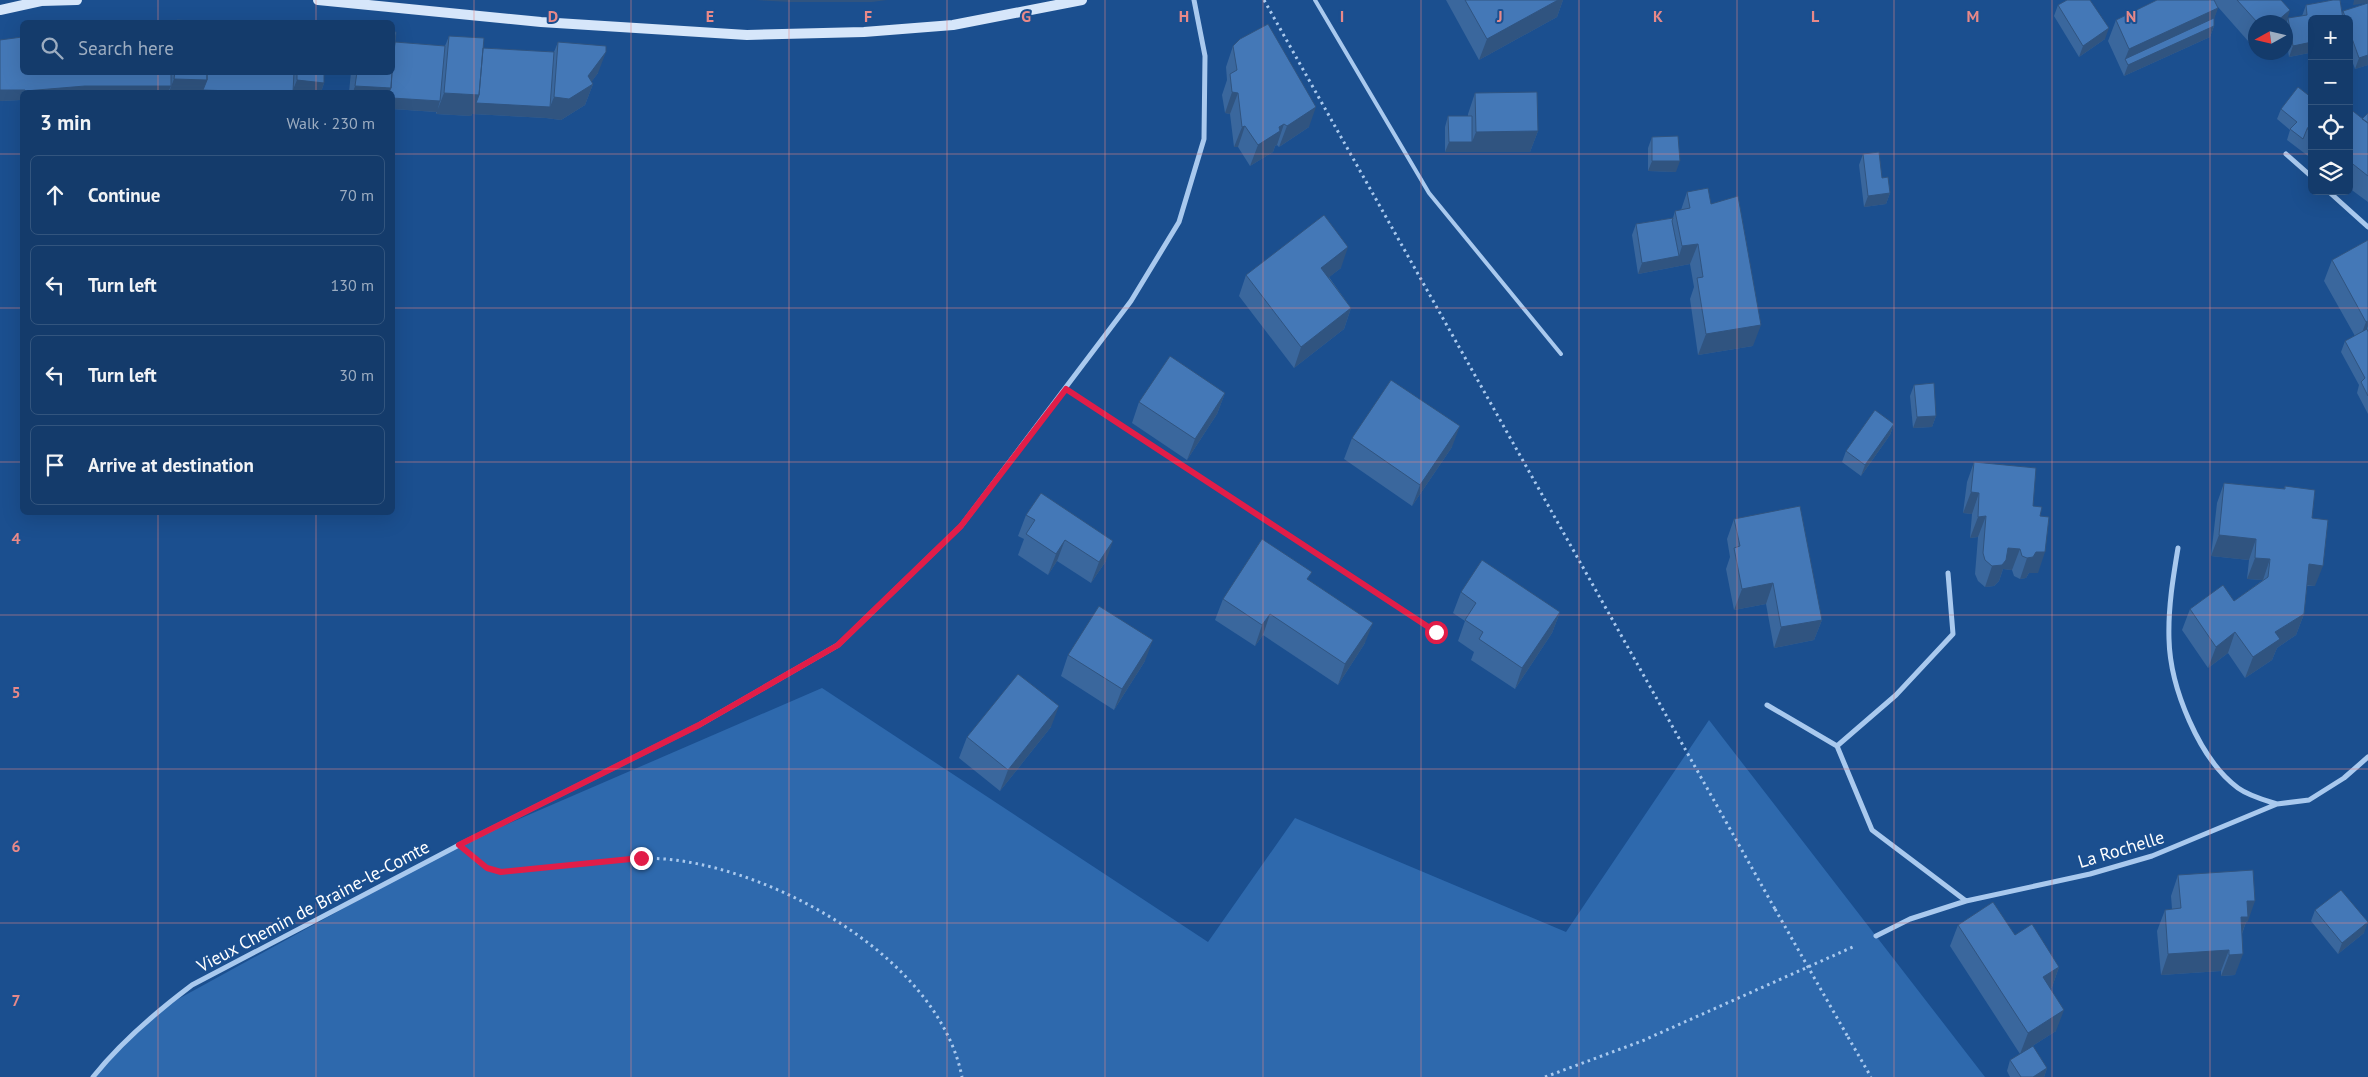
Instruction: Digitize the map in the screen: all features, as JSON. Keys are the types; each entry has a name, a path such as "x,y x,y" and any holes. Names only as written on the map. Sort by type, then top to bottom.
{"main road":[{"path":"0,10 41,1 77,0"},
{"path":"318,0 542,22 747,35 864,32 953,25 1082,0"}],"street":[{"name":"Vieux Chemin de Braine-le-Comte","path":"93,1077 104,1063 160,1009 192,985 459,845 699,725 838,645 961,526 1131,301 1179,222 1204,139 1205,56 1194,0"},
{"path":"2286,154 2308,173"},
{"path":"2332,195 2368,227"},
{"name":"La Rochelle","path":"2178,548 2170,593 2169,640 2176,680 2186,712 2201,744 2218,768 2238,788 2277,804"},
{"path":"1837,746 1896,695 1953,634 1948,573"},
{"path":"1767,705 1837,746 1872,830 1966,901"},
{"name":"La Rochelle","path":"1876,936 1910,919 1966,901 2090,874 2152,856 2277,804 2309,800 2344,778 2368,756"}],"lane":[{"path":"1314,0 1429,193 1561,354"},
{"path":"1066,389 1436,632"}],"path":[{"path":"1264,0 1871,1077"},
{"path":"459,845 487,868 501,872 641,858 676,860 744,875 810,905 877,948 910,982 942,1022 962,1077"},
{"path":"1545,1077 1642,1041 1876,936"}],"shaded area":[{"path":"822,688 1208,942 1295,818 1566,932 1709,720 1985,1077 93,1077 160,1009 459,845"}],"building":[{"path":"1465,0 1558,0 1487,39"},
{"path":"2067,0 2090,0 2109,28 2083,46 2058,5"},
{"path":"2157,0 2214,0 2218,8 2129,49 2116,20"},
{"path":"2237,0 2281,0 2290,10 2284,15 2251,15"},
{"path":"2340,0 2342,15 2308,15 2308,43 2293,46 2293,17 2307,15 2306,5"},
{"path":"2368,3 2368,55 2359,58 2353,41 2353,15 2344,15 2343,11"},
{"path":"2214,18 2214,26 2128,65 2125,59"},
{"path":"1268,24 1316,107 1287,126 1284,124 1279,127 1280,131 1258,145 1245,126 1242,127 1238,93 1232,92 1230,74 1237,70 1233,46 1240,39"},
{"path":"449,36 484,38 479,95 444,93"},
{"path":"20,37 20,75 171,75 171,86 85,86 37,90 0,90 0,40"},
{"path":"395,42 445,46 440,101 395,98 395,90 390,90 392,75 395,75"},
{"path":"558,42 606,46 606,52 588,76 593,84 569,99 554,97"},
{"path":"483,48 554,52 550,107 476,103 479,95"},
{"path":"175,75 207,75 207,80 174,79"},
{"path":"207,75 294,75 293,90 203,90"},
{"path":"297,75 324,75 324,83 297,80"},
{"path":"357,75 392,75 391,88 355,86"},
{"path":"2298,87 2308,95 2308,128 2303,139 2290,129 2297,122 2281,109"},
{"path":"1537,92 1538,131 1476,132 1475,93"},
{"path":"2353,111 2368,123 2368,176 2353,164"},
{"path":"2368,113 2368,123 2362,119"},
{"path":"1448,116 1472,116 1472,142 1449,142"},
{"path":"1678,136 1680,161 1652,161 1652,137"},
{"path":"1879,152 1882,178 1888,177 1890,193 1868,196 1863,154"},
{"path":"1708,188 1711,204 1738,196 1761,325 1706,334 1697,278 1703,277 1698,244 1682,246 1675,211 1690,208 1687,192"},
{"path":"1324,215 1348,247 1321,268 1351,308 1301,347 1246,275"},
{"path":"1673,218 1679,256 1642,263 1636,224"},
{"path":"2368,240 2368,321 2366,322 2332,260"},
{"path":"2367,329 2368,396 2361,382 2365,378 2345,341"},
{"path":"1170,356 1225,393 1195,439 1139,402"},
{"path":"1391,380 1460,426 1420,485 1352,438"},
{"path":"1934,383 1936,416 1917,417 1914,385"},
{"path":"1875,410 1894,424 1865,465 1846,451"},
{"path":"1974,462 2036,468 2033,506 2042,507 2040,516 2049,517 2045,552 2036,552 2033,557 2027,558 2022,556 2020,549 2008,548 2006,560 2002,565 1992,566 1985,560 1983,553 1986,516 1978,517 1979,493 1971,492"},
{"path":"2224,483 2285,489 2285,486 2315,490 2312,518 2328,520 2323,566 2309,564 2304,614 2275,632 2280,639 2253,657 2235,632 2216,647 2190,609 2223,585 2234,601 2268,577 2270,559 2255,558 2256,539 2219,535"},
{"path":"1041,493 1113,541 1099,562 1065,540 1056,554 1026,534 1035,520 1026,515"},
{"path":"1800,506 1822,620 1781,627 1773,583 1742,589 1734,548 1740,546 1734,519"},
{"path":"1262,539 1312,572 1307,579 1373,623 1345,664 1270,614 1262,625 1223,599"},
{"path":"1482,560 1560,612 1522,668 1479,639 1483,632 1465,620 1476,603 1461,592"},
{"path":"1099,606 1153,640 1122,689 1068,655"},
{"path":"1018,674 1059,706 1008,770 967,737"},
{"path":"2253,870 2255,901 2247,901 2248,917 2241,917 2243,954 2229,955 2229,950 2168,954 2165,910 2181,908 2178,875"},
{"path":"2341,890 2368,922 2342,943 2315,910"},
{"path":"1993,902 2015,935 2032,924 2059,967 2043,977 2064,1010 2028,1033 1958,925"},
{"path":"2033,1046 2047,1068 2033,1077 2021,1077 2010,1060"}],"route":[{"path":"641,858 501,872 487,868 459,845 699,725 838,645 961,526 1066,389 1436,632"}]}
